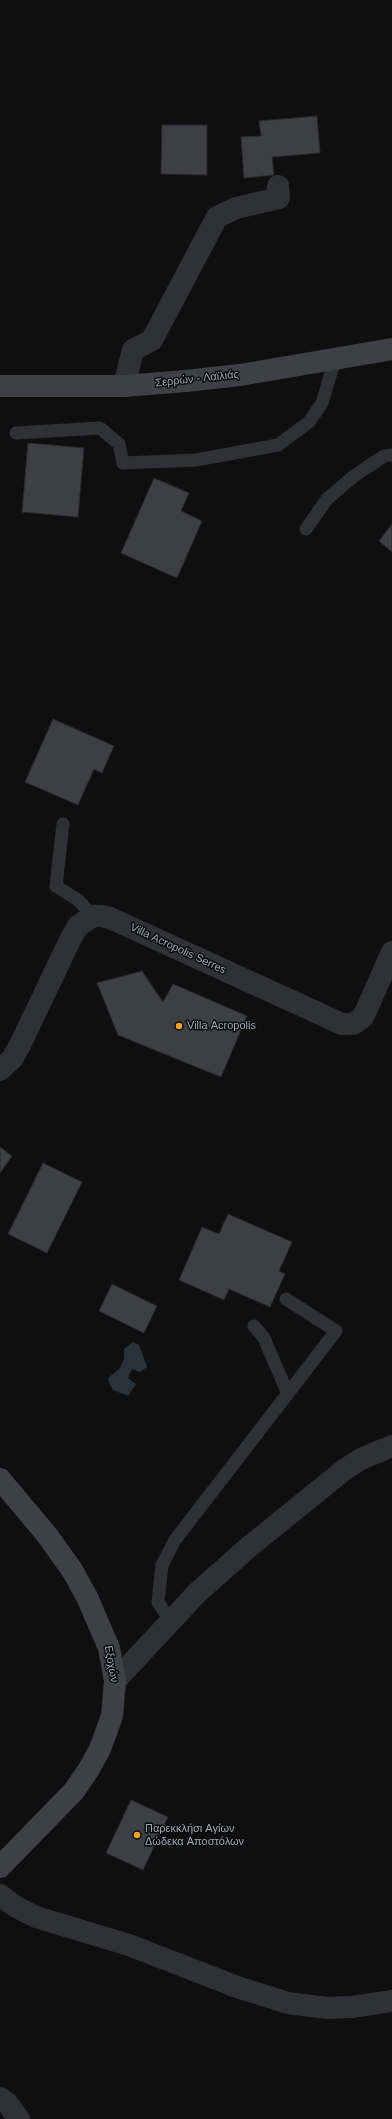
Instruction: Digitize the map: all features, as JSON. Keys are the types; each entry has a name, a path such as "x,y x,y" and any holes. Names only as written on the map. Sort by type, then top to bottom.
{"main road":[{"name":"Σερρών - Λαϊλιάς","path":"0,386 124,386 240,375 392,349"},
{"name":"Εξοχών","path":"0,1479 47,1535 72,1570 87,1597 109,1648 115,1681 113,1710 109,1727 100,1750 89,1769 69,1796 0,1866"}],"street":[{"path":"124,386 133,350 152,340 217,217 236,208 279,198 278,186"},
{"path":"0,1070 12,1059 20,1046 78,926 93,916"},
{"name":"Villa Acropolis Serres","path":"93,916 110,918 342,1024 353,1024 362,1018 366,1013 392,952"},
{"path":"115,1681 210,1581 324,1485 361,1459 392,1446"},
{"path":"0,1895 16,1907 36,1917 129,1945 237,1987 288,2003 327,2008 352,2007 392,2001"},
{"path":"0,2098 7,2103 19,2119"}],"lane":[{"path":"16,433 100,428 120,444 124,463 196,460 278,444 309,422 322,403 335,359"},
{"path":"306,529 327,499 354,476 384,456 392,455"},
{"path":"63,824 56,886 78,900 93,916"},
{"path":"171,1622 158,1602 162,1565 175,1540 336,1331 286,1299"},
{"path":"254,1326 264,1338 288,1394"}],"shaded area":[{"path":"133,1342 139,1345 147,1367 140,1372 132,1369 128,1378 136,1384 128,1396 113,1390 108,1378 119,1369 124,1359 124,1349"}],"building":[{"path":"317,116 320,153 272,157 274,175 244,178 241,137 261,136 259,121"},
{"path":"162,125 207,125 207,175 161,174"},
{"path":"28,443 84,448 78,517 22,512"},
{"path":"154,478 189,493 181,511 202,521 177,578 121,553"},
{"path":"392,524 392,552 379,541"},
{"path":"53,719 114,746 102,773 94,769 78,805 25,782"},
{"name":"Villa Acropolis","path":"142,971 163,1002 173,984 247,1016 221,1077 118,1035 97,983"},
{"path":"0,1147 12,1156 0,1173"},
{"path":"43,1163 82,1182 47,1253 8,1234"},
{"path":"228,1214 292,1242 279,1271 285,1274 270,1307 229,1289 224,1300 179,1280 202,1227 219,1234"},
{"path":"112,1284 157,1306 144,1333 99,1311"},
{"name":"Παρεκκλήσι Αγίων Δώδεκα Αποστόλων","path":"131,1800 168,1817 143,1870 106,1853"}],"place":[{"name":"Villa Acropolis","path":"179,1026"},
{"name":"Παρεκκλήσι Αγίων Δώδεκα Αποστόλων","path":"137,1835"}]}
